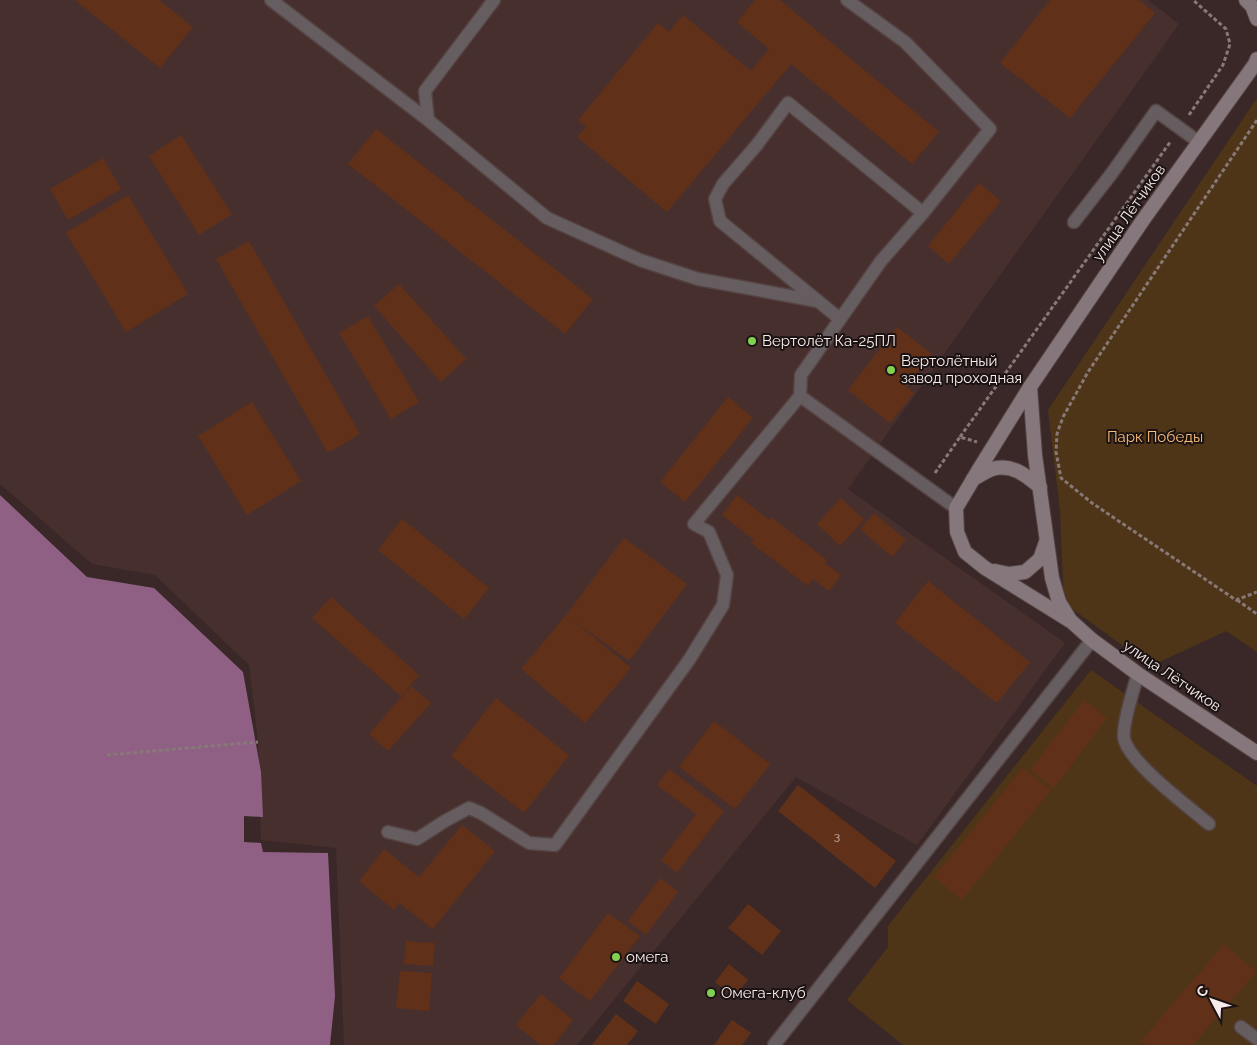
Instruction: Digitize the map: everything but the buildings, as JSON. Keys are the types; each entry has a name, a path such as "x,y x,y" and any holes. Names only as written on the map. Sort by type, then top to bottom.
{"main road":[{"path":"1246,0 1252,6 1257,19"},
{"name":"улица Лётчиков","path":"1257,59 1143,220 1030,387 956,508 957,532 965,552 984,568 1072,622 1092,640 1138,674 1257,753"},
{"name":"улица Лётчиков","path":"1030,387 1035,455 1052,578 1059,602 1072,622"},
{"path":"973,479 993,469 1010,468 1025,474 1040,487"},
{"path":"984,568 1009,574 1026,572 1040,559 1047,539"}],"lane":[{"path":"271,0 428,120 547,218 640,260 698,278 819,302"},
{"path":"428,120 425,91 494,0"},
{"path":"388,832 417,839 469,808 481,813 529,843 555,845 689,660 723,606 727,575 709,532 694,524 800,396 801,375 880,261 923,213 990,129 905,42 847,0"},
{"path":"840,318 720,221 715,200 723,184 756,146 788,103 923,213"},
{"path":"1074,222 1156,111 1199,142"},
{"path":"800,396 956,508"},
{"path":"774,1045 1092,640"},
{"path":"1138,674 1124,737 1130,750 1155,778 1209,824"},
{"path":"1241,1027 1257,1039"}],"path":[{"path":"960,437 1223,65 1230,44 1226,29 1193,0"},
{"path":"1257,120 1088,372 1063,417 1057,434 1056,452 1061,478 1092,503 1257,614"},
{"path":"1236,600 1257,592"},
{"path":"107,755 258,742"}],"shaded area":[{"path":"0,0 1148,0 1179,24 848,489 1065,643 917,845 796,777 577,1045 344,1045 336,848 261,840 258,742 249,665 155,575 92,564 0,484"},
{"path":"0,495 87,577 154,588 243,672 261,772 263,817 244,816 244,842 261,843 263,852 328,853 335,996 330,1045 0,1045"}],"green space":[{"name":"Парк Победы","path":"1257,98 1257,652 1226,631 1151,666 1064,603 1060,511 1048,410"},
{"path":"1091,670 1257,786 1257,1045 903,1045 847,1000 888,947 888,926"}],"place":[{"name":"Вертолёт Ка-25ПЛ","path":"752,341"},
{"name":"Вертолётный завод проходная","path":"891,370"},
{"name":"омега","path":"616,957"},
{"name":"Омега-клуб","path":"711,993"}]}
